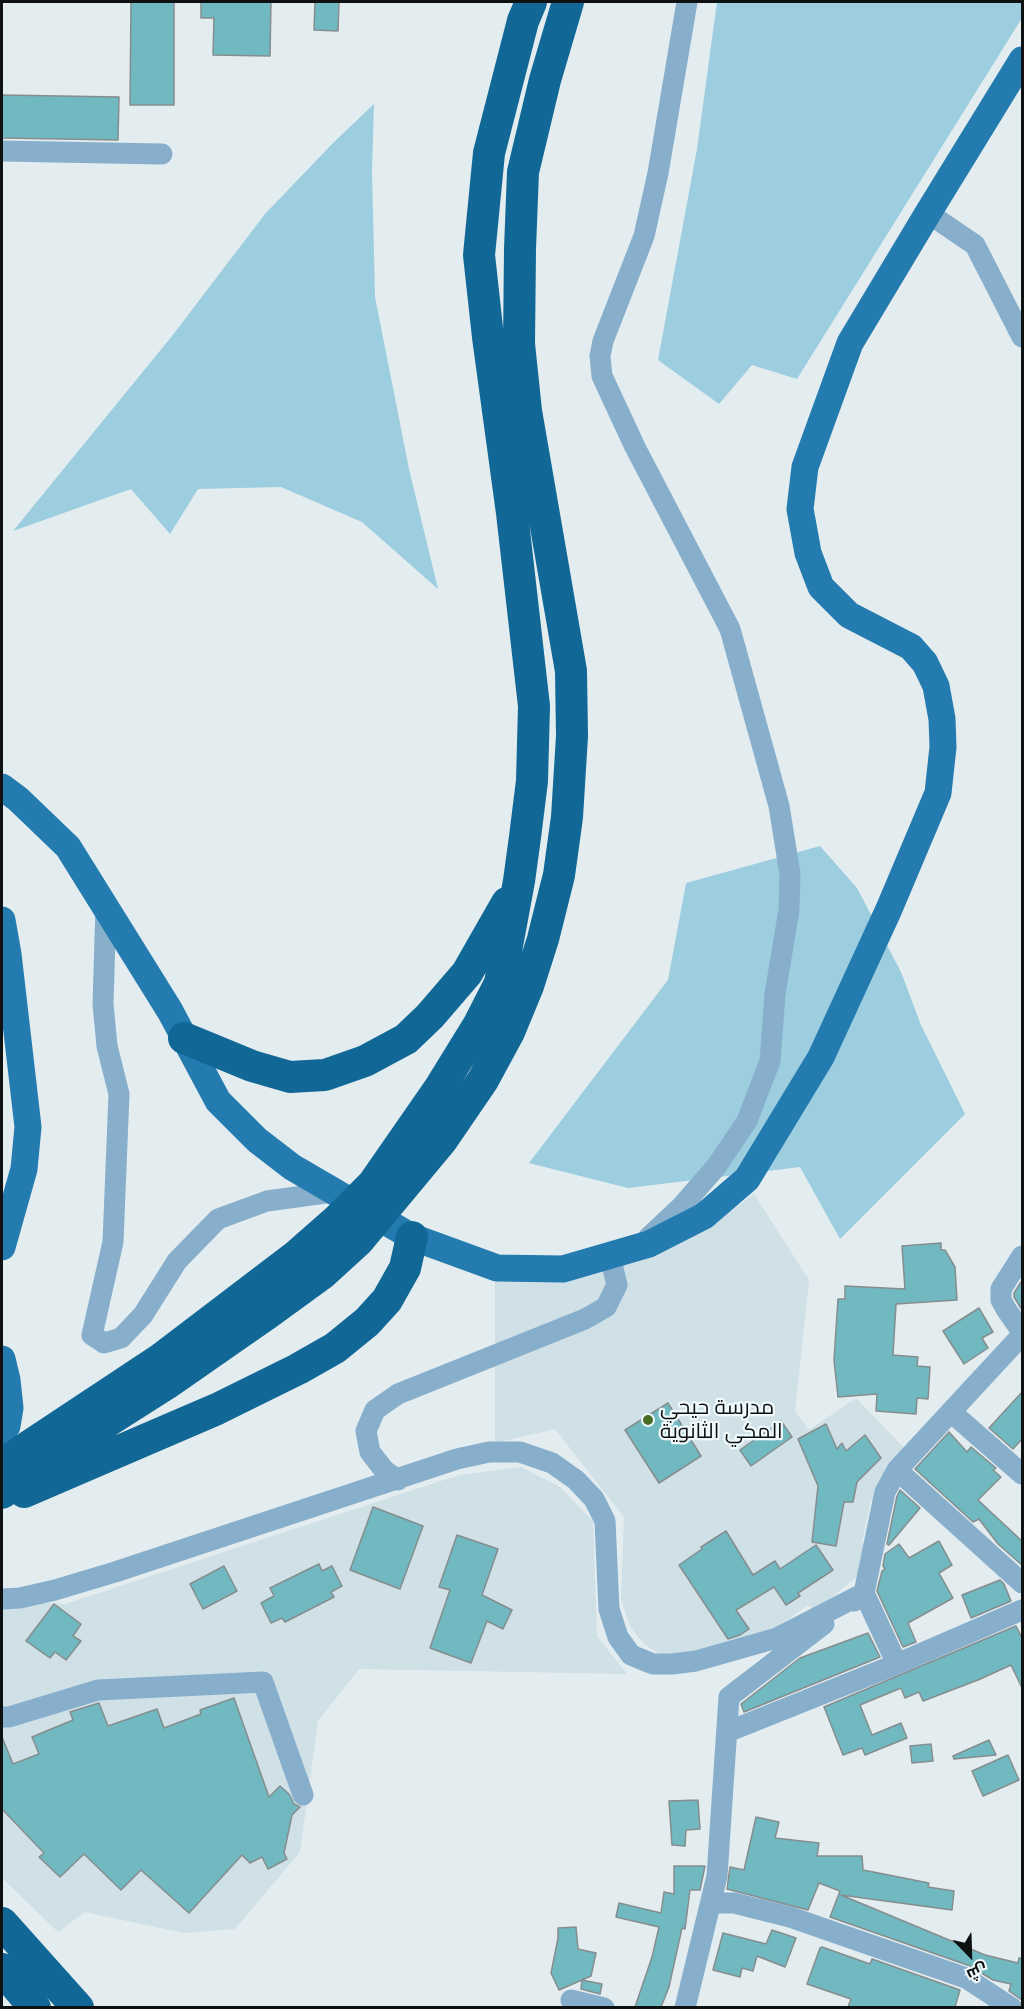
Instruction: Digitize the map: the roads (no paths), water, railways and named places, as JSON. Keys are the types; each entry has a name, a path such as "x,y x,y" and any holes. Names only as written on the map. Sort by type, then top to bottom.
{"highway":[{"path":"384,1191 500,983 519,881 532,781 534,706 479,255 489,153 523,21 531,2"},
{"path":"2,1464 162,1358 343,1218 384,1191 442,1140 483,1080 509,1032 528,986 559,876 567,817 572,736 571,670 526,411 519,344 523,172 545,80 568,2"},
{"path":"184,1038 252,1066 290,1077 325,1075 365,1061 406,1039 430,1016 467,973 519,881"},
{"path":"2,1493 45,1461 166,1384 323,1273 343,1218"},
{"path":"2,1502 217,1409 335,1348 367,1322 387,1300 405,1268 412,1237"},
{"path":"2,1923 78,2007"},
{"path":"2,1969 35,2007"}],"main road":[{"path":"2,787 18,799 68,847 170,1011 218,1101 257,1140 292,1167 343,1218 412,1237 497,1268 563,1269 649,1244 704,1216 747,1179 821,1057 890,909 938,793 943,747 942,719 936,686 929,671 911,647 849,615 821,587 808,553 800,508 805,467 850,343 1023,60"},
{"path":"2,921 8,954 28,1127 24,1169 2,1247"},
{"path":"2,1359 10,1408 7,1426 2,1432"}],"street":[{"path":"639,1247 681,1207 716,1167 747,1121 770,1061 775,994 789,910 790,874 778,806 730,629 634,447 602,376 600,356 603,341 644,236 658,173 687,2"},
{"path":"2,151 162,154"},
{"path":"928,213 975,245 1023,336"},
{"path":"106,906 103,1004 107,1046 119,1094 113,1242 92,1335 104,1343 121,1338 143,1315 177,1261 218,1219 267,1201 343,1218"},
{"path":"398,1480 384,1470 370,1452 366,1431 375,1410 398,1394 585,1319 606,1307 617,1285 610,1256"},
{"path":"897,1664 864,1593 885,1492 897,1470 1023,1334 1001,1300 1001,1290 1023,1256"},
{"path":"951,1412 1023,1474"},
{"path":"2,1599 20,1598 65,1587 457,1459 489,1452 520,1452 552,1463 576,1480 594,1498 605,1521 609,1609 618,1637 631,1655 653,1664 696,1661 777,1638 864,1593"},
{"path":"897,1470 1023,1583"},
{"path":"686,2007 717,1876 729,1697 864,1593"},
{"path":"727,1732 897,1664 1023,1610"},
{"path":"2,1717 9,1717 98,1690 263,1682 303,1795"},
{"path":"711,1903 734,1903 790,1917 966,1978 1012,2007"},
{"path":"571,2000 604,2007"}],"place":[{"name":"مدرسة حيحي المكي الثانوية","path":"648,1420"}]}
